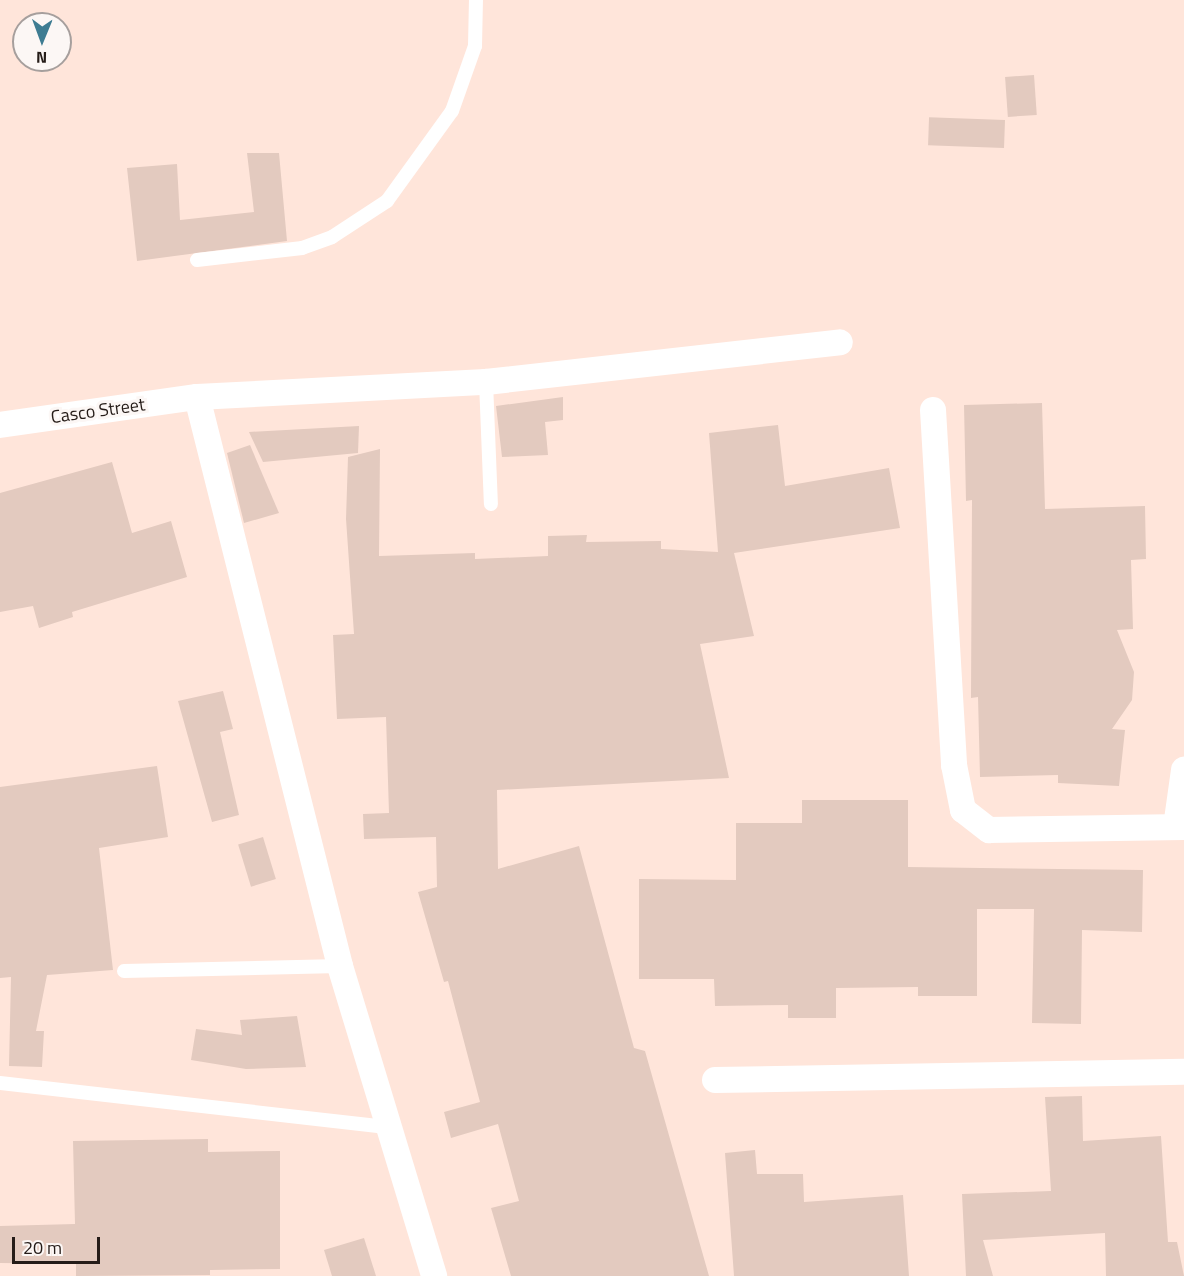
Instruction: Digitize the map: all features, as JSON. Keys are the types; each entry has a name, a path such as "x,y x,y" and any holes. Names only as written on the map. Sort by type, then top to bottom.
{"street":[{"name":"Casco Street","path":"0,425 197,397 486,382 840,342"},
{"path":"197,397 340,966 434,1276"},
{"path":"933,410 954,765 963,810 989,830 1180,827 1184,770"},
{"path":"715,1080 1184,1072"}],"lane":[{"path":"197,260 302,248 332,237 387,201 452,111 475,46 476,0"},
{"path":"486,382 491,504"},
{"path":"124,970 340,966"},
{"path":"0,1083 387,1127"}],"building":[{"path":"1034,75 1037,115 1008,117 1005,77"},
{"path":"929,117 1005,120 1004,148 928,145"},
{"path":"247,153 279,153 287,241 137,261 127,168 177,164 180,220 254,212"},
{"path":"563,397 563,420 545,422 548,455 502,457 496,406"},
{"path":"1042,403 1045,509 1145,506 1146,559 1131,560 1133,629 1117,630 1134,672 1132,700 1112,729 1125,730 1119,786 1058,783 1058,775 980,777 978,697 971,698 972,500 966,501 964,405"},
{"path":"778,425 785,486 889,468 900,528 734,553 754,636 700,644 729,778 497,790 498,869 579,846 634,1048 645,1051 709,1276 511,1276 491,1208 519,1201 498,1124 451,1138 444,1112 480,1102 448,981 444,982 418,892 437,887 436,837 364,839 363,814 389,813 386,717 337,719 333,635 354,634 346,519 348,457 380,449 379,556 475,553 475,559 548,556 548,536 587,535 586,542 661,541 661,549 718,552 709,433"},
{"path":"359,426 358,453 263,462 249,432"},
{"path":"250,445 279,513 244,523 227,453"},
{"path":"112,462 132,533 171,521 187,577 72,612 73,617 39,628 33,606 0,612 0,493"},
{"path":"223,691 233,729 220,732 239,815 212,822 178,701"},
{"path":"157,766 168,837 99,848 113,970 47,975 36,1031 44,1031 42,1067 9,1066 11,977 0,978 0,787"},
{"path":"802,800 908,800 908,867 1143,870 1142,932 1082,930 1081,1024 1032,1023 1034,909 977,909 977,996 918,996 918,987 836,988 836,1018 788,1018 788,1005 715,1006 714,979 639,979 639,879 736,880 736,823 802,823"},
{"path":"263,837 276,879 251,887 238,845"},
{"path":"297,1016 306,1067 246,1069 191,1060 196,1029 242,1035 240,1020"},
{"path":"1082,1096 1083,1141 1161,1136 1168,1242 1177,1242 1184,1276 1106,1276 1105,1233 983,1240 993,1276 966,1276 962,1194 1051,1191 1045,1097"},
{"path":"208,1139 208,1152 280,1151 280,1269 210,1270 210,1275 76,1276 76,1264 0,1263 0,1226 75,1224 73,1141"},
{"path":"755,1150 757,1174 803,1174 804,1202 903,1195 909,1276 734,1276 725,1153"},
{"path":"364,1238 376,1276 332,1276 324,1250"}]}
